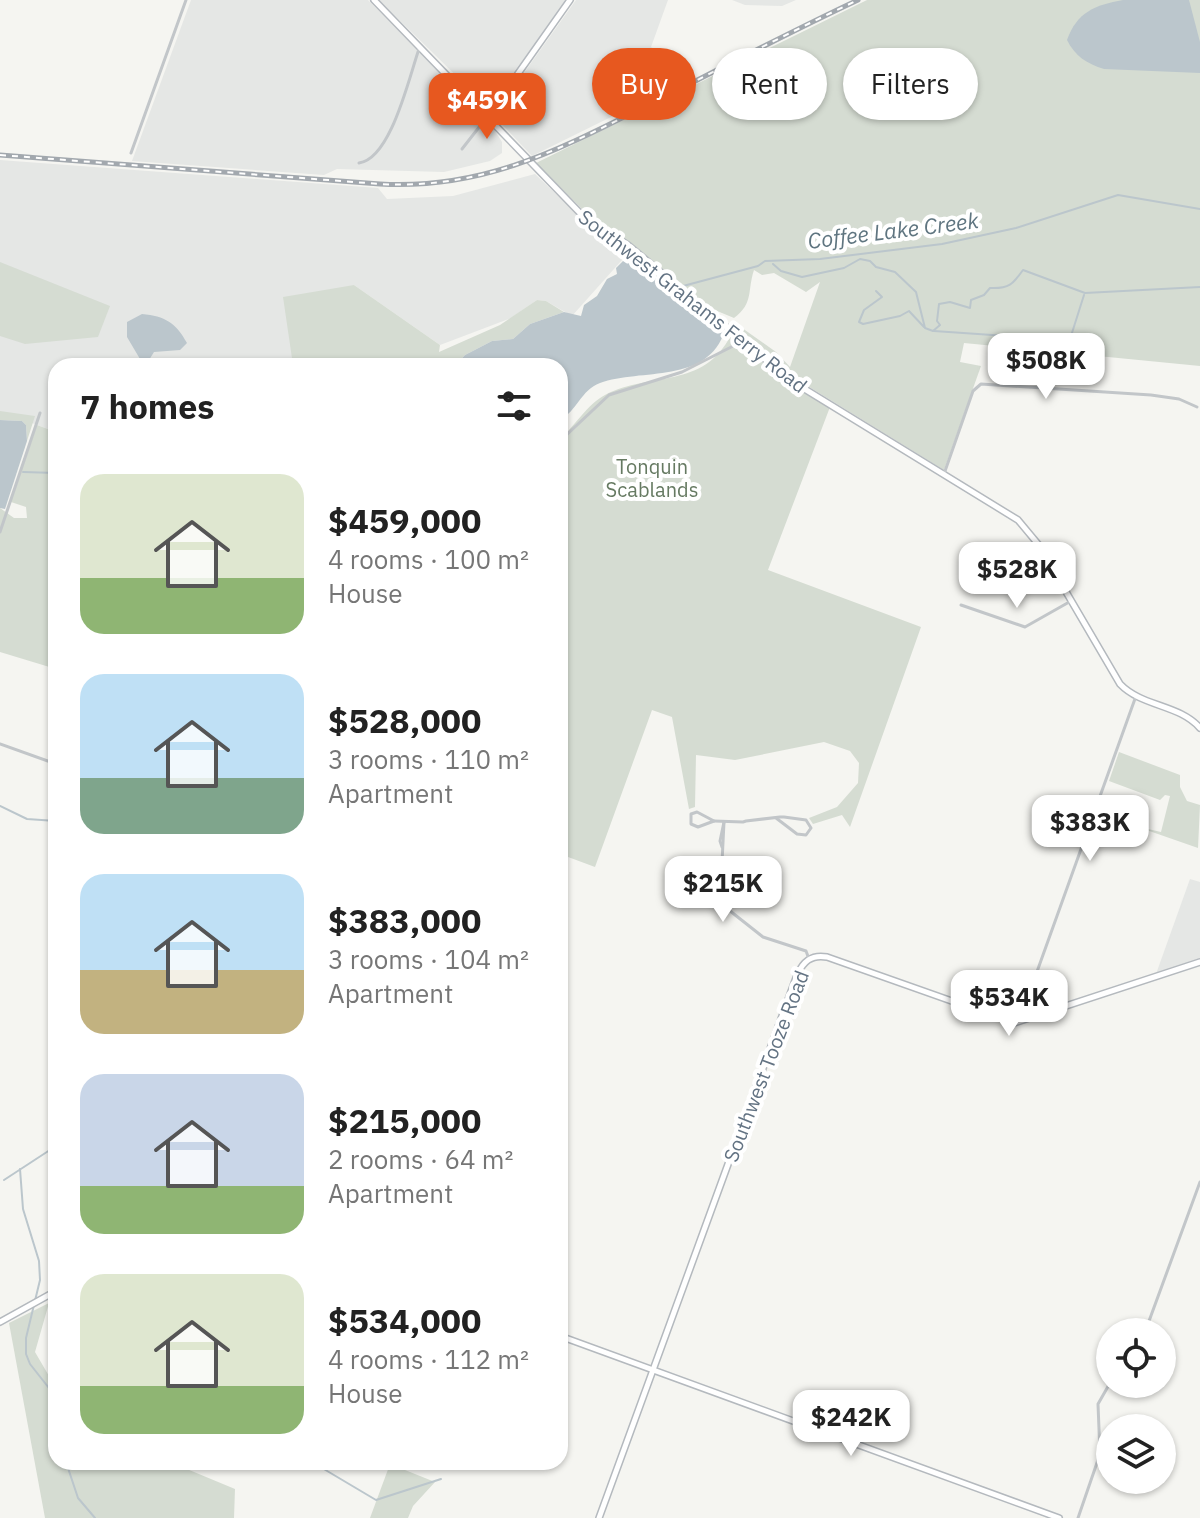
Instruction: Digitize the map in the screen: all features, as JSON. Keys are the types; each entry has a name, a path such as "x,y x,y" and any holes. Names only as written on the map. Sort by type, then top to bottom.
{"main road":[{"name":"Southwest Grahams Ferry Road","path":"374,0 578,211 623,241 800,387 1025,526 1120,684 1136,696 1186,716 1200,728"},
{"path":"488,116 570,0"},
{"name":"Southwest Tooze Road","path":"599,1518 797,975 809,959 827,957 1004,1021 1019,1023"},
{"path":"1019,1023 1200,962"},
{"path":"0,1322 48,1295"},
{"path":"568,1339 1059,1518"}],"street":[{"path":"131,153 186,0"},
{"path":"359,163 370,162 384,146 420,45"},
{"path":"462,149 488,116"},
{"path":"568,433 609,395 682,372 743,341"},
{"path":"944,474 973,391 981,384 1151,395 1179,399 1197,407"},
{"path":"0,532 40,413"},
{"path":"961,605 1025,627 1071,601"},
{"path":"1019,1023 1136,696"},
{"path":"0,744 48,761"},
{"path":"714,821 698,827 689,820 697,812 714,821 724,822 776,818 803,819 811,828 806,835 800,835 776,818"},
{"path":"724,822 719,896 725,910 763,937 806,951 809,959"},
{"path":"1150,1318 1200,1182"},
{"path":"1078,1518 1100,1454 1098,1404 1101,1398"}],"shaded area":[{"path":"191,0 368,0 492,126 502,142 502,153 490,161 444,172 337,169 324,175 132,161"},
{"path":"379,0 567,0 488,107"},
{"path":"576,0 668,0 653,48 592,48 592,120 605,120 532,156 496,118 496,112"},
{"path":"732,0 796,0 782,6 745,5"},
{"path":"1123,0 1189,0 1200,42 1200,73 1104,69 1078,55 1067,40 1076,23 1096,7"},
{"path":"0,160 378,188 387,199 453,196 535,174 580,217 630,251 572,316 546,301 537,300 511,318 440,345 354,285 299,358 48,358 48,429 13,416 0,416"},
{"path":"623,261 651,272 689,300 725,330 716,347 704,359 689,367 600,383 588,390 568,413 568,358 462,358 492,341 513,339 530,324 564,312 581,316 584,305 597,296 607,279 617,274 616,268"},
{"path":"142,314 157,317 179,330 187,343 180,350 154,352 150,358 139,358 127,337 127,322"},
{"path":"0,420 22,421 26,425 27,441 5,509 0,508"},
{"path":"1190,879 1200,882 1200,960 1156,974"}],"green space":[{"path":"867,0 1200,0 1200,366 964,343 960,362 981,366 944,470 811,388 734,328 735,323 776,352 790,367 820,282 806,292 774,273 762,275 754,270 745,307 734,318 710,308 620,235 590,217 536,163 623,120 696,120 696,84 712,76 712,120 827,120 827,48 770,48"},
{"path":"0,262 110,306 98,337 25,344 0,336"},
{"path":"354,285 440,345 439,352 500,325 537,300 546,301 564,312 530,324 513,339 492,341 462,358 292,358 283,297"},
{"name":"Tonquin Scablands","path":"731,335 796,386 830,407 768,570 921,627 850,827 842,815 813,824 809,818 837,807 858,783 859,763 850,751 824,742 735,760 696,755 695,807 689,809 672,717 652,710 595,867 568,857 568,431 587,409 605,395 640,383 691,372 719,352"},
{"path":"0,411 35,416 27,441 26,425 22,421 0,420"},
{"path":"37,425 48,429 48,667 0,652 0,508 14,518 27,518 26,507 11,502"},
{"path":"1119,752 1180,775 1180,787 1187,801 1200,805 1198,848 1135,826 1161,832 1170,796 1165,795 1160,800 1109,781"},
{"path":"48,1304 35,1352 48,1374 48,1470 189,1470 235,1489 234,1518 45,1518 9,1323"},
{"path":"388,1470 405,1470 435,1482 413,1506 408,1518 370,1518"}],"waterway":[{"name":"Coffee Lake Creek","path":"683,286 758,266 765,261 820,259 942,244 1016,228 1118,195 1200,209"},
{"path":"773,264 781,271 802,277 844,268 860,259 870,261 876,267 895,272 916,292 925,328 933,331 940,325 937,321 939,304 950,302 970,308 971,300 984,295 990,288 1010,285 1023,270 1085,293 1200,287"},
{"path":"876,291 882,297 864,310 859,322 863,324 900,316 909,311 924,327"},
{"path":"934,331 1066,340 1071,336 1084,295"},
{"name":"Coffee Lake Creek","path":"23,472 48,473"},
{"path":"0,806 27,819 48,820"},
{"path":"4,1180 48,1151"},
{"path":"20,1169 23,1209 39,1261 40,1280 26,1338 26,1354 48,1387"},
{"path":"69,1470 78,1498 95,1518"},
{"path":"325,1470 376,1500 441,1479"}],"railway":[{"path":"0,155 380,184 457,180 493,172 560,147 858,0"}]}
